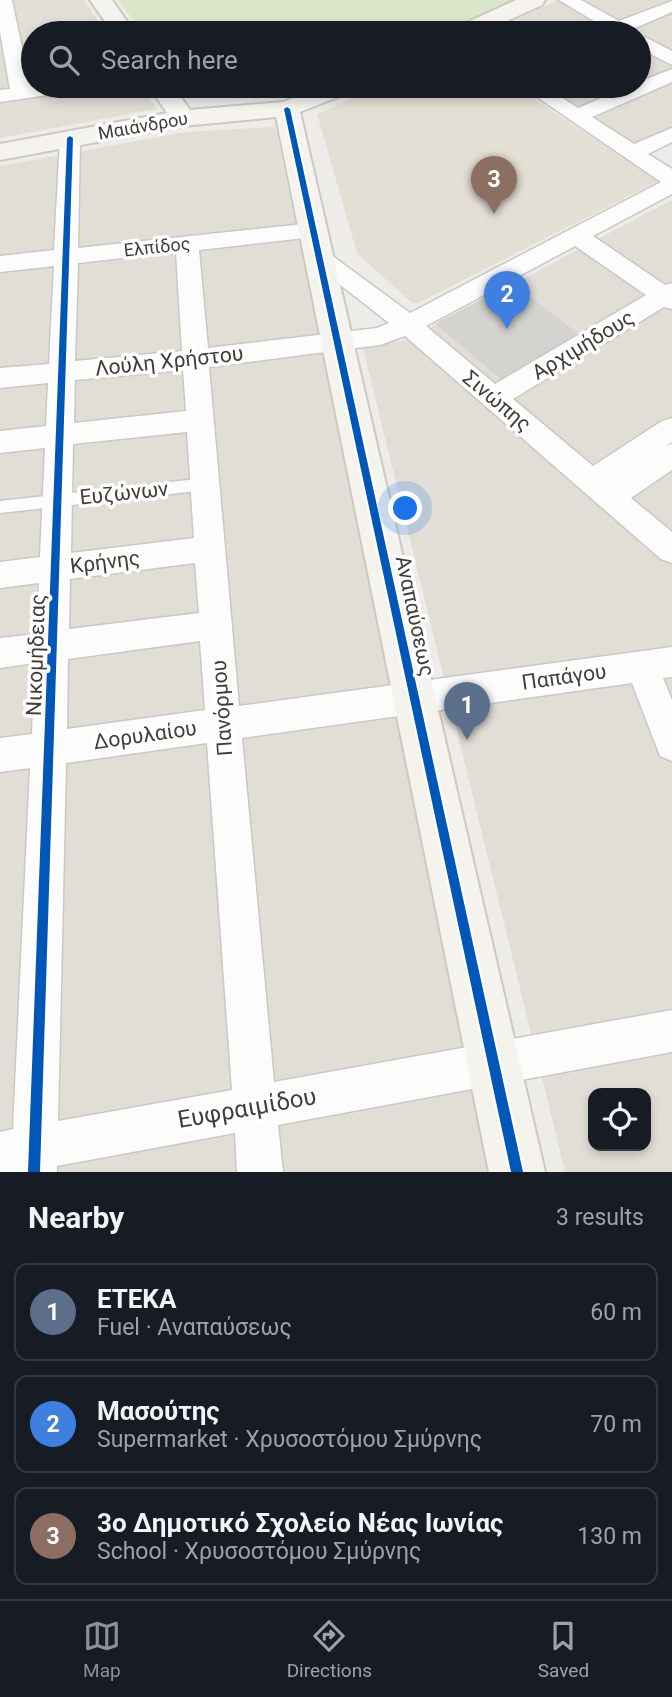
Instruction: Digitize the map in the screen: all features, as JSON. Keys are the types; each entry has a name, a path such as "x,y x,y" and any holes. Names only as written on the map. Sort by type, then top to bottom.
{"street":[{"path":"0,96 21,93 3,0"},
{"path":"101,0 116,21"},
{"path":"489,21 534,0"},
{"path":"568,0 600,21"},
{"path":"662,0 672,6"},
{"path":"640,21 672,6"},
{"path":"651,47 672,59"},
{"path":"651,84 672,75"},
{"path":"169,98 183,118"},
{"name":"Μαιάνδρου","path":"0,152 183,118 287,109 314,98"},
{"path":"549,98 672,179"},
{"path":"576,116 618,98"},
{"name":"Αναπαύσεως","path":"287,109 517,1172"},
{"path":"632,153 672,134"},
{"name":"Νικομήδειας","path":"23,1158 51,748 70,138"},
{"name":"Λούλη Χρήστου","path":"0,378 197,359 380,337 578,237 672,185"},
{"path":"578,237 670,296"},
{"name":"Ελπίδος","path":"0,264 187,244 316,243"},
{"name":"Σινώπης","path":"316,243 672,550"},
{"name":"Πανόρμου","path":"187,244 222,724 260,1172"},
{"name":"Αρχιμήδους","path":"494,398 670,296"},
{"path":"0,442 201,420"},
{"path":"601,489 672,428"},
{"path":"601,489 672,454"},
{"name":"Κρήνης","path":"0,575 210,549"},
{"path":"0,653 215,625"},
{"path":"657,664 672,744"},
{"name":"Παπάγου","path":"414,698 657,664"},
{"name":"Δορυλαίου","path":"0,755 414,698"},
{"name":"Ευφραιμίδου","path":"23,1158 255,1107 672,1031"}],"lane":[{"name":"Ευζώνων","path":"0,507 206,484"}],"shaded area":[{"path":"0,0 84,0 98,21 21,21 21,98 149,98 157,109 0,138"},
{"path":"558,0 672,0 672,133 665,129 631,145 561,98 651,98 651,21 513,21"},
{"path":"352,98 533,98 658,181 418,303 412,303 357,253 317,114"},
{"path":"275,127 403,736 489,1172 0,1172 0,166 185,132"},
{"path":"672,200 672,1172 565,1172 363,348 407,340"}],"green space":[{"path":"118,0 516,0 469,21 134,21"}],"building":[{"path":"512,284 577,334 501,378 437,324"}],"cycle path":[{"path":"287,109 517,1172"},
{"path":"34,1172 70,138"}],"place":[{"name":"3ο Δημοτικό Σχολείο Νέας Ιωνίας","path":"494,214"},
{"name":"Μασούτης","path":"507,329"},
{"name":"ΕΤΕΚΑ","path":"467,740"}]}
